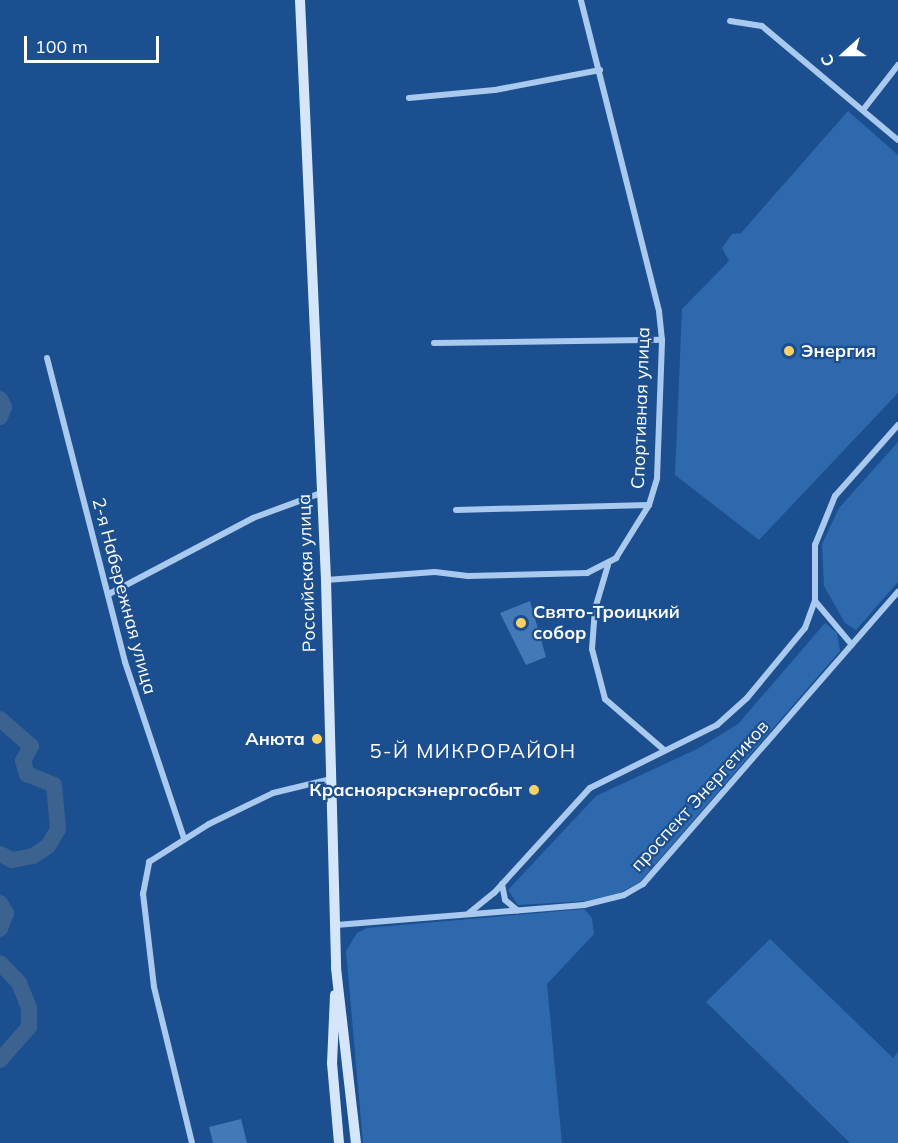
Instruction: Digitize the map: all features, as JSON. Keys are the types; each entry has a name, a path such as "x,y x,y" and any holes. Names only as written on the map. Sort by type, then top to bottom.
{"street":[{"name":"Российская улица","path":"300,0 326,580 336,968 356,1143"},
{"name":"Спортивная улица","path":"581,0 600,70 662,340 657,478 649,506 608,566 595,609 592,649 605,699 664,750"},
{"path":"730,21 762,26 898,140"},
{"path":"863,110 898,65"},
{"path":"409,98 495,90 600,70"},
{"path":"434,343 662,340"},
{"name":"2-я Набережная улица","path":"47,358 148,737 184,838"},
{"name":"проспект Энергетиков","path":"468,914 502,884 590,788 730,716 789,650 815,601 815,545 822,523 835,496 898,425"},
{"path":"109,594 253,518 321,493"},
{"path":"456,510 649,506"},
{"path":"326,580 435,572 468,576 587,573 608,566"},
{"name":"проспект Энергетиков","path":"336,925 607,901 643,884 898,592"},
{"path":"815,601 852,645"},
{"path":"192,1143 154,987 144,894 149,862 184,838 273,794 331,779"},
{"path":"502,884 506,900 517,910"},
{"path":"336,968 332,1063 339,1143"}],"shaded area":[{"name":"Энергия","path":"848,111 898,155 898,393 759,540 675,475 682,309 729,261 722,248 732,234 741,233"},
{"path":"898,442 898,582 856,630 845,623 824,586 822,544 839,508"},
{"path":"825,623 837,633 840,651 640,882 618,894 585,901 518,905 508,890 596,796 699,748 738,724"},
{"path":"584,909 592,918 594,934 547,984 562,1143 363,1143 346,951 357,933 367,928"},
{"path":"770,939 893,1058 898,1052 898,1143 850,1143 706,1002"}],"building":[{"name":"Свято-Троицкий собор","path":"530,601 546,657 526,665 500,613"},
{"path":"241,1119 247,1143 213,1143 209,1127"}],"waterway":[{"path":"0,399 4,407 0,417"},
{"path":"0,719 31,746 23,761 27,774 54,785 58,829 48,846 33,856 12,860 0,854"},
{"path":"0,903 6,913 0,929"},
{"path":"0,963 19,983 29,1008 29,1027 0,1060"}],"place":[{"name":"Энергия","path":"789,351"},
{"name":"Свято-Троицкий собор","path":"521,623"},
{"name":"Анюта","path":"317,739"},
{"name":"Красноярскэнергосбыт","path":"534,790"}],"district":[{"name":"5-Й МИКРОРАЙОН","path":"473,750"}]}
